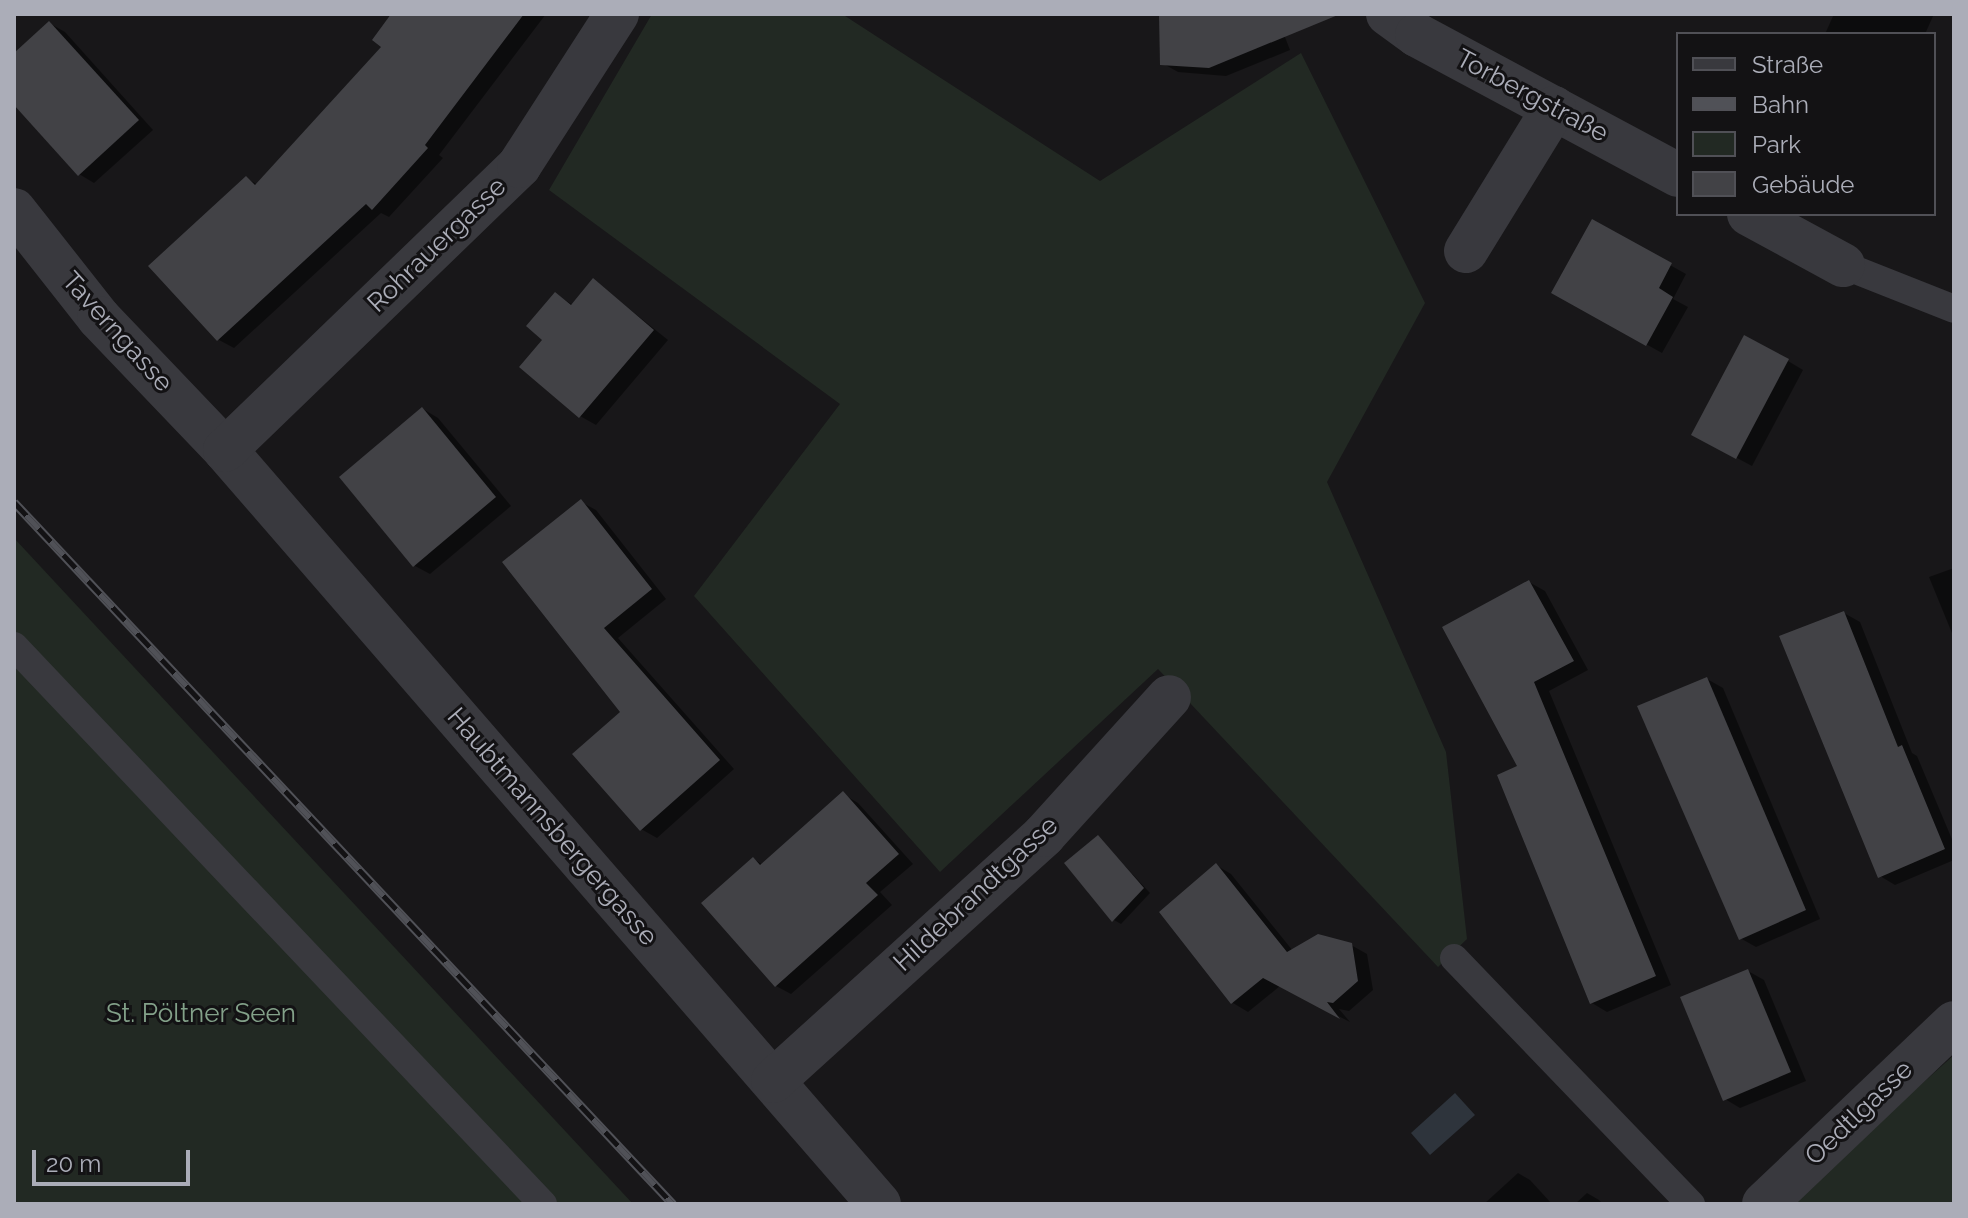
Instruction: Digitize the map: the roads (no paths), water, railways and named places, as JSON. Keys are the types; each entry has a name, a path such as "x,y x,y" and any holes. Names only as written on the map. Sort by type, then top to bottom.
{"street":[{"name":"Rohrauergasse","path":"225,450 519,166 617,14"},
{"name":"Torbergstraße","path":"1388,14 1417,35 1676,174"},
{"path":"1466,251 1554,108"},
{"name":"Taverngasse","path":"14,210 99,318 225,450"},
{"path":"1753,216 1843,265"},
{"name":"Haubtmannsbergergasse","path":"225,450 879,1204"},
{"name":"Hildebrandtgasse","path":"773,1081 1044,835 1169,697"},
{"name":"Oedtlgasse","path":"1764,1204 1954,1023"}],"lane":[{"path":"1843,265 1954,309"},
{"path":"14,646 543,1204"},
{"path":"1454,958 1691,1204"}],"railway":[{"path":"14,502 673,1204"}],"park label":[{"name":"St. Pöltner Seen","path":"201,1014"}]}
